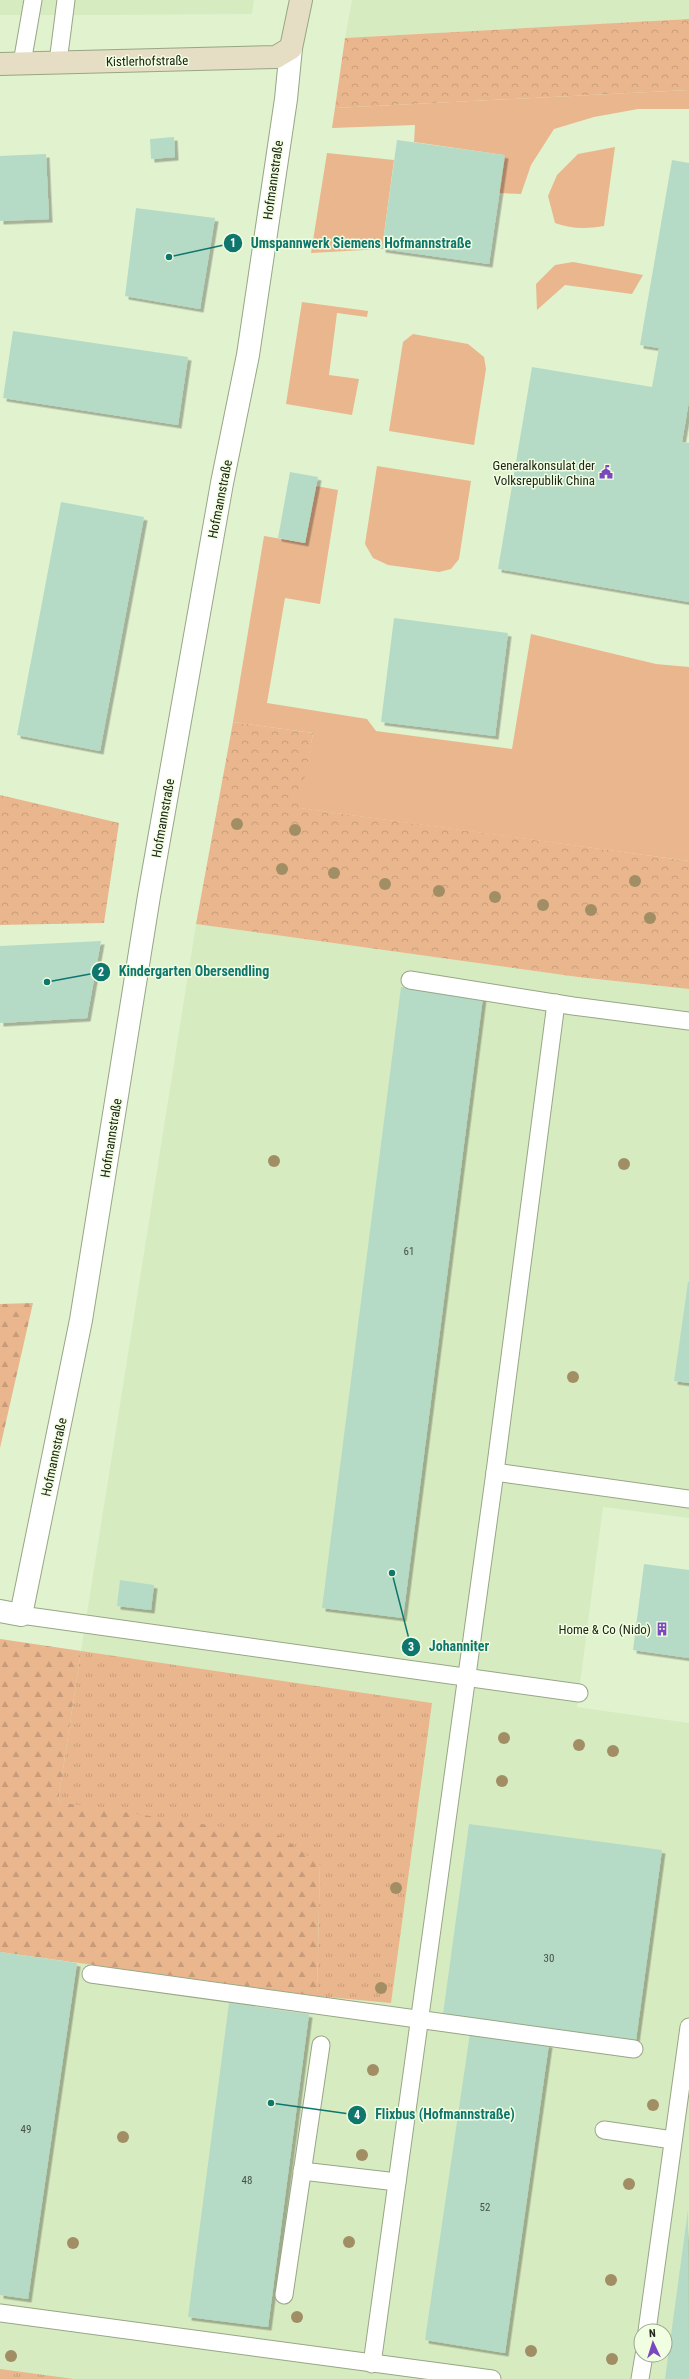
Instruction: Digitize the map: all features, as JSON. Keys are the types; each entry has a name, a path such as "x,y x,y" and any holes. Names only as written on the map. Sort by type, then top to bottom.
{"street":[{"name":"Hofmannstraße","path":"10,1613 77,1341 99,1217 149,896 222,483 248,355 286,99 291,48 301,0"},
{"name":"Kistlerhofstraße","path":"0,64 256,59 276,57 291,48"}],"lane":[{"path":"22,63 32,0"},
{"path":"58,62 66,0"},
{"path":"410,980 556,1003 689,1021"},
{"path":"372,2364 495,1472 556,1003"},
{"path":"495,1472 689,1499"},
{"path":"10,1613 579,1693"},
{"path":"91,1974 634,2049"},
{"path":"648,2323 689,2027"},
{"path":"284,2295 321,2045"},
{"path":"604,2130 673,2140"},
{"path":"302,2171 397,2182"},
{"path":"0,2313 492,2379"},
{"path":"640,2379 643,2363"}],"shaded area":[{"path":"0,0 254,0 252,14 0,15"},
{"path":"352,0 689,0 689,19 345,38"},
{"path":"196,924 578,977 689,989 689,1518 603,1507 577,1707 689,1723 689,2379 0,2379 0,1639 81,1651"}],"green space":[{"path":"689,19 689,90 335,108 345,38"},
{"path":"689,90 689,109 638,109 594,117 554,129 531,165 521,194 499,193 504,155 414,142 415,125 332,128 335,108"},
{"path":"615,147 604,226 579,228 555,223 548,196 557,175 578,154"},
{"path":"327,153 394,160 382,249 311,253"},
{"path":"573,262 643,275 632,294 565,285 537,310 536,284 555,265"},
{"path":"302,302 368,311 367,317 337,313 329,375 359,379 352,415 286,404"},
{"path":"413,334 468,344 484,357 486,369 474,445 389,431 403,342"},
{"path":"377,466 471,481 459,559 451,569 439,572 388,565 373,558 365,544"},
{"path":"316,486 338,490 320,604 285,598 267,703 367,719 376,731 512,749 531,634 656,664 689,667 689,861 299,808 313,733 233,722 264,536 305,543"},
{"path":"233,722 313,733 300,808 689,861 689,989 578,977 196,924"},
{"path":"0,795 119,823 104,923 0,925"},
{"path":"33,1303 0,1448 0,1304"},
{"path":"0,1639 81,1651 58,1802 281,1836 320,1865 317,1996 0,1952"},
{"path":"81,1651 432,1703 391,2003 317,1996 320,1865 58,1802"},
{"path":"0,2369 74,2379 0,2379"}],"building":[{"path":"174,137 175,157 151,159 150,139"},
{"path":"397,140 505,155 489,264 382,249"},
{"path":"46,154 49,219 0,221 0,156"},
{"path":"672,160 689,163 689,401 682,442 689,443 689,602 498,569 532,367 652,387 659,348 640,345"},
{"path":"136,208 215,218 200,309 125,296"},
{"path":"13,331 188,357 178,425 3,398"},
{"path":"290,472 318,477 305,543 278,538"},
{"path":"61,502 144,517 100,751 17,735"},
{"path":"394,618 508,633 495,736 381,722"},
{"path":"101,941 87,1018 0,1023 0,946"},
{"path":"401,987 483,997 403,1618 322,1608"},
{"path":"689,1282 689,1383 674,1381"},
{"name":"Home & Co (Nido)","path":"644,1564 689,1570 689,1658 633,1650"},
{"path":"120,1580 154,1585 151,1610 117,1606"},
{"path":"469,1824 662,1850 636,2040 443,2014"},
{"path":"0,1952 77,1963 28,2299 0,2295"},
{"path":"229,2003 309,2014 268,2327 188,2317"},
{"path":"470,2033 549,2044 505,2353 425,2340"},
{"path":"688,2210 689,2379 665,2379 667,2363 673,2363 673,2323"}],"place":[{"name":"Umspannwerk Siemens Hofmannstraße","path":"169,257"},
{"name":"Generalkonsulat der Volksrepublik China","path":"606,472"},
{"name":"Kindergarten Obersendling","path":"47,982"},
{"name":"Johanniter","path":"392,1573"},
{"name":"Home & Co (Nido)","path":"662,1629"},
{"name":"Flixbus (Hofmannstraße)","path":"271,2103"}]}
